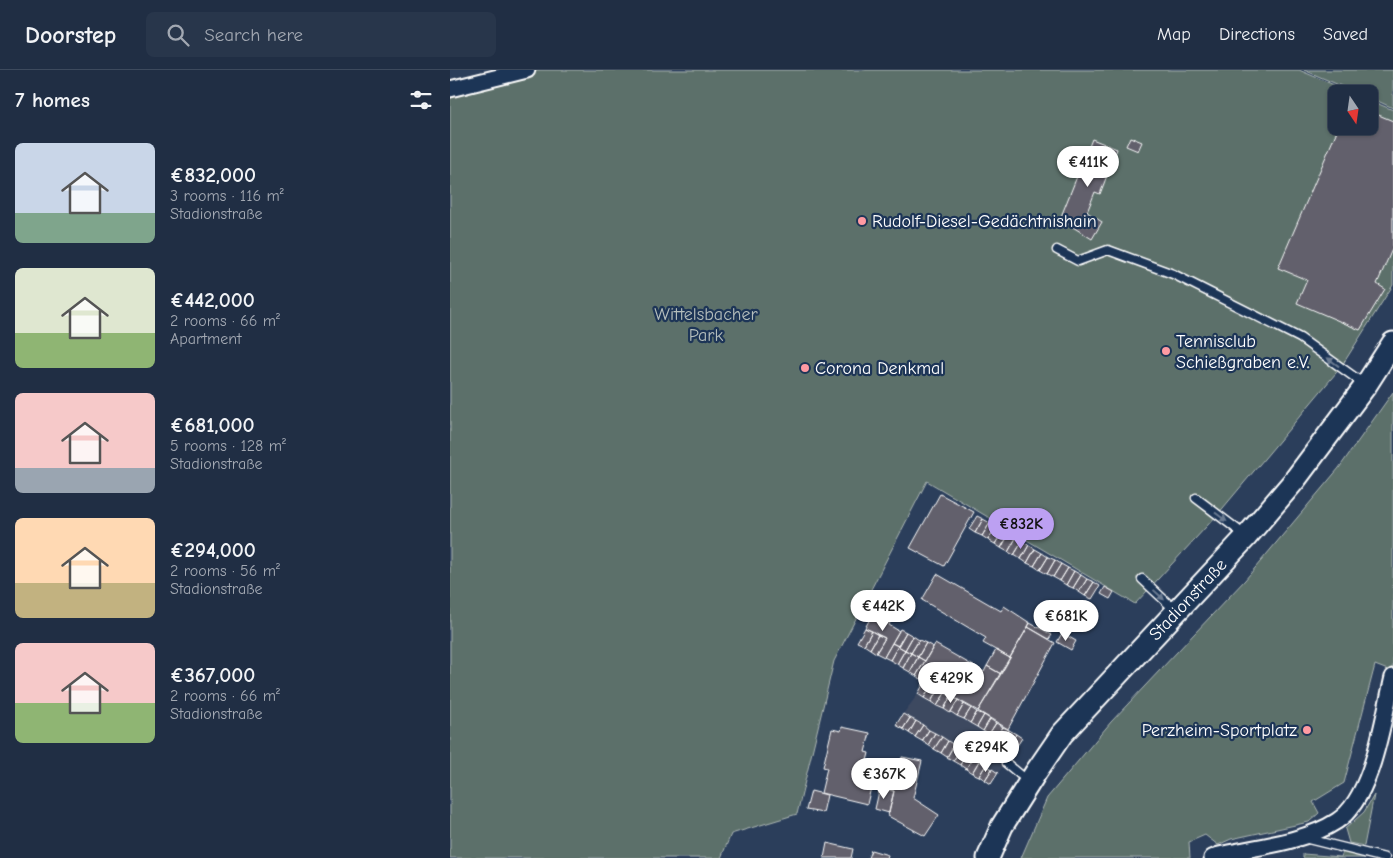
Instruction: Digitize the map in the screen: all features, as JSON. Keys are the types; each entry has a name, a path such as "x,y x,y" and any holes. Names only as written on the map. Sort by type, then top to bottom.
{"street":[{"path":"450,89 527,70"},
{"name":"Stadionstraße","path":"988,858 1002,826 1062,734 1247,536 1294,481 1366,385 1393,343"},
{"path":"1212,858 1300,838 1336,822 1349,811 1362,792 1370,773 1393,677"}],"lane":[{"path":"1057,250 1078,261 1108,250 1173,274 1300,338 1366,385"},
{"path":"1196,498 1247,536"},
{"path":"1142,579 1176,611"},
{"path":"1006,763 1029,782"},
{"path":"1300,838 1385,858"}],"shaded area":[{"path":"918,694 1015,749 998,773 903,714"}],"green space":[{"name":"Wittelsbacher Park","path":"511,70 1299,70 1334,85 1328,85 1328,135 1378,135 1378,104 1393,110 1393,285 1341,367 1218,514 1135,604 927,481 834,661 797,814 731,834 721,858 450,858 450,85"},
{"path":"1304,70 1393,70 1393,108 1378,101 1378,85 1339,85"},
{"path":"1393,392 1393,672 1375,665 1344,783 1313,802 1319,813 1309,822 1231,839 1218,845 1205,835 1189,842 1190,858 1021,858 1047,798 1111,722 1245,580 1339,468"},
{"path":"1374,795 1364,846 1349,843 1345,829 1364,812"},
{"path":"1344,849 1367,855 1368,858 1303,858 1303,854 1341,857"}],"building":[{"path":"1378,115 1393,121 1393,247 1377,284 1385,289 1360,330 1297,303 1307,280 1278,268 1335,135 1378,135"},
{"path":"1130,137 1142,142 1138,151 1126,146"},
{"path":"1092,139 1117,149 1100,194 1095,192 1087,212 1102,222 1092,239 1060,219"},
{"path":"940,494 974,512 944,566 910,548"},
{"path":"977,516 983,519 975,533 969,529"},
{"path":"983,519 990,523 982,536 975,533"},
{"path":"990,523 996,527 988,540 982,536"},
{"path":"996,527 1003,531 995,544 988,540"},
{"path":"1003,531 1009,534 1001,548 995,544"},
{"path":"1009,534 1016,538 1008,552 1001,548"},
{"path":"1016,538 1022,542 1014,555 1008,552"},
{"path":"1022,542 1029,545 1021,559 1014,555"},
{"path":"1029,545 1035,549 1027,563 1021,559"},
{"path":"1035,549 1042,553 1034,566 1027,563"},
{"path":"1042,553 1048,557 1040,570 1034,566"},
{"path":"1048,557 1055,560 1047,574 1040,570"},
{"path":"1055,560 1061,564 1053,577 1047,574"},
{"path":"1061,564 1068,568 1060,581 1053,577"},
{"path":"1068,568 1074,571 1066,585 1060,581"},
{"path":"1074,571 1081,575 1073,588 1066,585"},
{"path":"937,574 1001,611 1004,606 1030,623 1010,658 983,643 986,638 922,600"},
{"path":"1081,575 1087,579 1079,592 1073,588"},
{"path":"1087,579 1094,582 1085,596 1079,592"},
{"path":"1094,582 1100,586 1092,599 1085,596"},
{"path":"1105,587 1114,592 1110,599 1101,594"},
{"path":"872,615 878,618 880,615 891,620 889,625 899,631 884,657 876,653 885,638 865,628"},
{"path":"1030,623 1052,635 1049,639 1028,627"},
{"path":"1028,627 1055,643 1008,729 978,711"},
{"path":"865,628 872,631 864,645 857,642"},
{"path":"900,629 906,632 898,646 892,643"},
{"path":"872,631 878,635 870,649 864,645"},
{"path":"906,632 913,636 905,650 898,646"},
{"path":"1062,633 1076,641 1071,650 1057,642"},
{"path":"878,635 885,638 876,653 870,649"},
{"path":"913,636 919,640 911,653 905,650"},
{"path":"919,640 926,643 918,657 911,653"},
{"path":"892,643 898,646 890,660 884,657"},
{"path":"926,643 933,647 925,661 918,657"},
{"path":"935,644 984,672 987,666 1001,674 978,711 916,676"},
{"path":"898,646 905,650 897,664 890,660"},
{"path":"905,650 911,653 903,668 897,664"},
{"path":"996,650 1010,658 1001,674 987,666"},
{"path":"911,653 918,657 910,672 903,668"},
{"path":"918,657 925,661 916,676 910,672"},
{"path":"925,681 932,685 924,698 918,694"},
{"path":"932,685 938,689 931,702 924,698"},
{"path":"938,689 945,693 937,706 931,702"},
{"path":"945,693 951,696 944,709 937,706"},
{"path":"951,696 958,700 950,713 944,709"},
{"path":"958,700 964,704 957,716 951,712"},
{"path":"964,704 971,708 964,719 957,716"},
{"path":"971,708 977,712 970,723 964,719"},
{"path":"977,712 984,715 977,727 970,723"},
{"path":"903,714 910,718 903,729 896,725"},
{"path":"984,715 990,719 983,731 977,727"},
{"path":"910,718 916,721 909,733 903,729"},
{"path":"990,719 996,723 989,734 983,731"},
{"path":"916,721 923,725 915,737 909,733"},
{"path":"996,723 1003,727 996,738 989,734"},
{"path":"923,725 929,730 922,741 915,737"},
{"path":"842,727 870,733 865,752 869,753 865,769 875,771 867,804 821,793 827,768 823,767 832,729 841,731"},
{"path":"1003,727 1009,730 1002,742 996,738"},
{"path":"929,730 935,733 928,745 922,741"},
{"path":"1009,730 1016,734 1009,746 1002,742"},
{"path":"935,733 942,737 934,749 928,745"},
{"path":"1016,734 1022,738 1015,749 1009,746"},
{"path":"942,737 948,741 941,753 934,749"},
{"path":"948,741 954,745 947,757 941,753"},
{"path":"954,745 961,749 953,761 947,757"},
{"path":"961,749 967,753 960,765 953,761"},
{"path":"967,753 973,757 966,769 960,765"},
{"path":"902,757 922,761 913,798 939,815 925,836 888,816 894,791 890,790 893,777 897,778"},
{"path":"973,757 979,761 972,773 966,769"},
{"path":"979,761 986,765 979,776 972,773"},
{"path":"986,765 992,769 985,780 979,776"},
{"path":"992,769 998,773 991,784 985,780"},
{"path":"880,787 894,791 889,813 875,809"},
{"path":"811,791 827,795 823,813 806,810"},
{"path":"827,843 853,849 851,858 824,858"},
{"path":"871,850 888,855 887,858 868,858"}],"place":[{"name":"Rudolf-Diesel-Gedächtnishain","path":"862,221"},
{"name":"Tennisclub Schießgraben e.V.","path":"1166,351"},
{"name":"Corona Denkmal","path":"805,368"},
{"name":"Perzheim-Sportplatz","path":"1307,730"}]}
